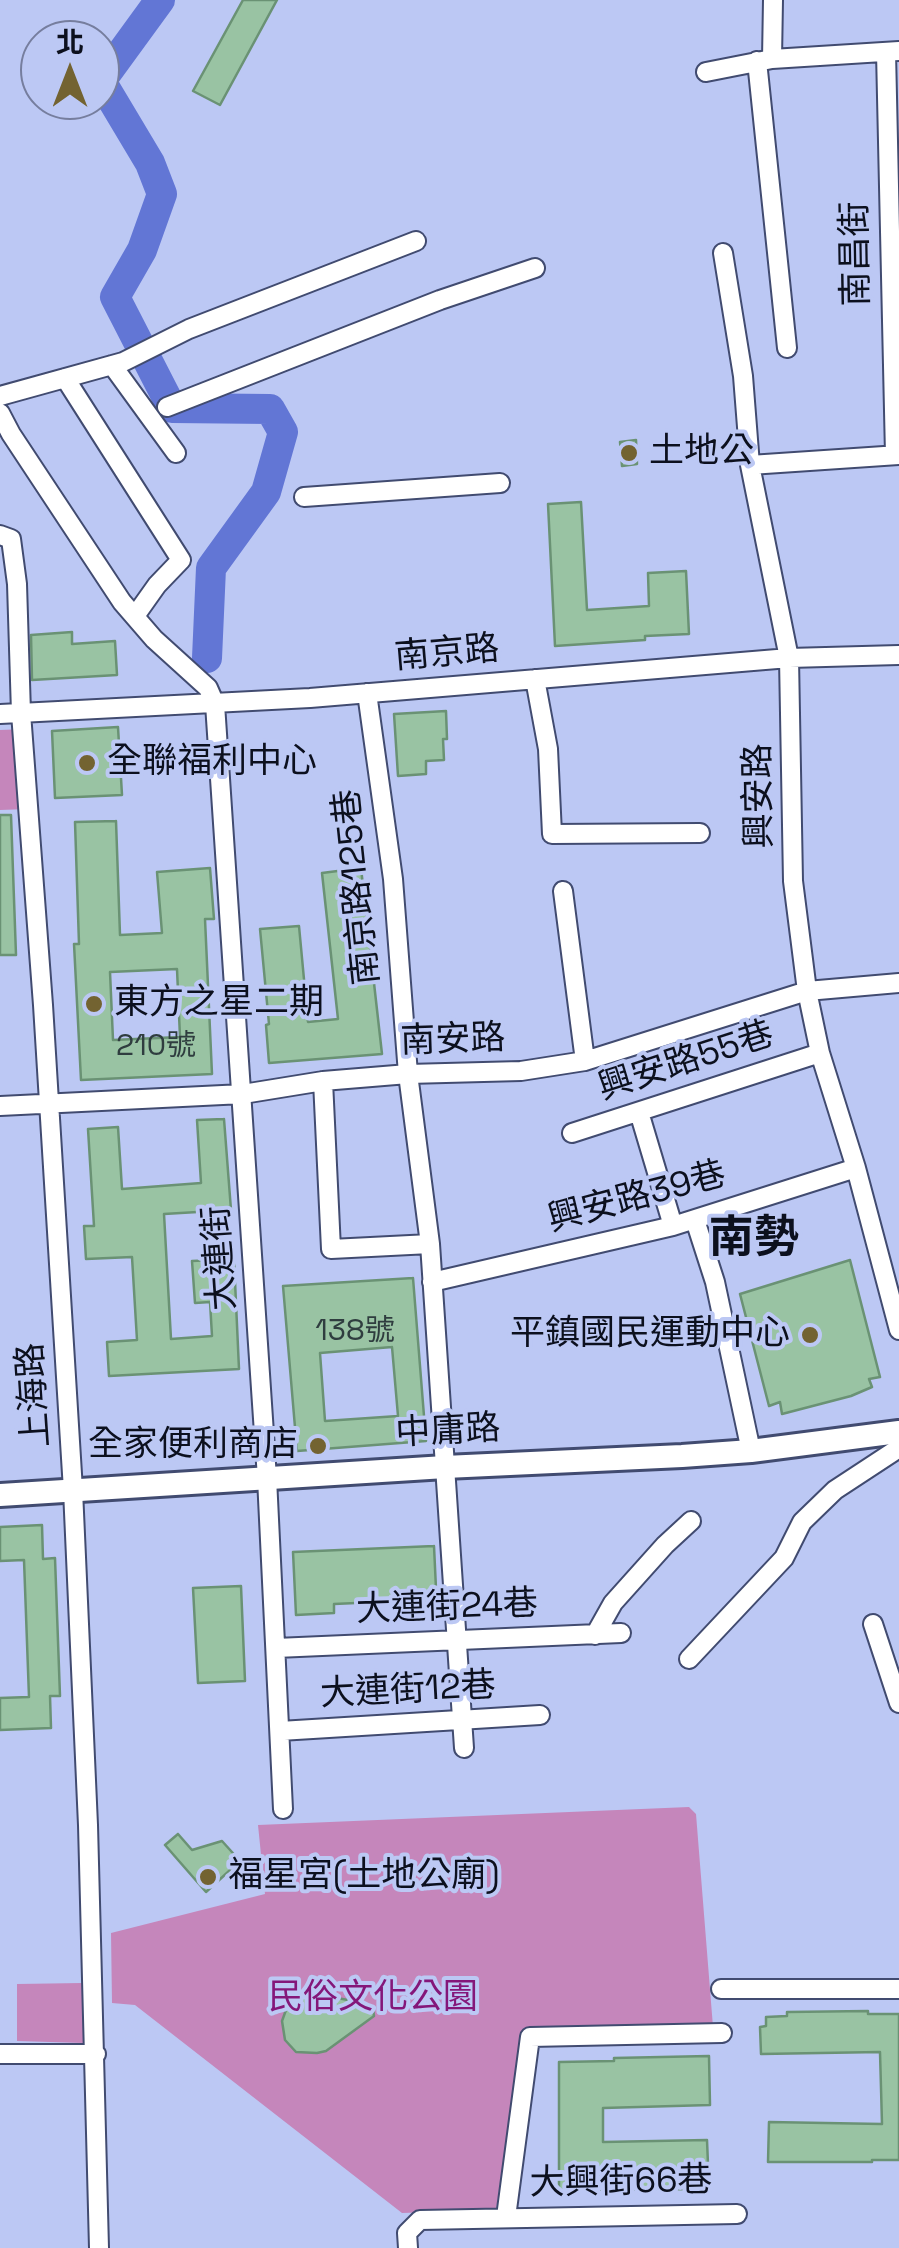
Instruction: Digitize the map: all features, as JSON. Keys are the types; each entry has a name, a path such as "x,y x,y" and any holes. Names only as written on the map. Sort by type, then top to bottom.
{"street":[{"path":"774,0 765,60 787,348"},
{"path":"706,72 765,60 892,51"},
{"name":"南昌街","path":"892,51 897,455"},
{"path":"0,396 117,363 189,328 416,240"},
{"name":"興安路","path":"723,253 742,376 750,466 789,658 794,881 807,991 820,1053 856,1168 899,1330"},
{"path":"167,407 440,300 535,268"},
{"path":"117,363 176,453"},
{"path":"65,378 181,560 135,616"},
{"path":"0,413 122,602 154,639 208,688 215,704"},
{"path":"750,466 897,455"},
{"path":"304,497 500,483"},
{"name":"上海路","path":"6,537 18,584 21,713 73,1490 100,2248"},
{"name":"南京路","path":"0,714 215,704 789,658 899,655"},
{"path":"535,679 548,749 552,834 700,832"},
{"name":"南京路125巷","path":"367,693 393,879 408,1074 430,1244 464,1748"},
{"name":"大連街","path":"215,704 267,1478 284,1809"},
{"path":"563,891 585,1060"},
{"name":"南安路","path":"0,1106 243,1094 323,1081 408,1074 521,1071 585,1060 807,991 899,984"},
{"name":"興安路55巷","path":"572,1133 820,1053"},
{"path":"323,1081 331,1249 430,1244"},
{"path":"639,1112 673,1226"},
{"name":"興安路39巷","path":"432,1282 673,1226 856,1168"},
{"path":"695,1220 715,1282 752,1450"},
{"name":"中庸路","path":"0,1494 752,1450 899,1432"},
{"path":"689,1659 784,1558 802,1522 835,1490 899,1448"},
{"path":"594,1636 614,1604 691,1521"},
{"path":"873,1624 899,1703"},
{"name":"大連街24巷","path":"276,1648 621,1633"},
{"name":"大連街12巷","path":"280,1731 540,1715"},
{"path":"722,1989 899,1989"},
{"path":"506,2217 530,2037 722,2033"},
{"path":"0,2054 96,2054"},
{"name":"大興街66巷","path":"408,2248 407,2233 420,2220 737,2214"}],"green space":[{"path":"25,729 29,809 0,810 0,730"},
{"name":"民俗文化公園","path":"689,1807 696,1814 713,2027 523,2030 496,2210 402,2213 135,2005 112,2003 111,1933 265,1894 258,1825"},
{"path":"82,1983 84,2043 17,2041 17,1984"}],"building":[{"path":"243,0 277,0 220,105 193,91"},
{"name":"土地公","path":"636,440 637,464 622,466 620,442"},
{"path":"581,502 587,610 649,606 648,573 686,571 689,634 555,646 548,504"},
{"path":"72,632 72,644 115,641 117,675 32,680 31,635"},
{"path":"446,711 444,760 426,761 426,774 398,776 394,714"},
{"name":"全聯福利中心","path":"118,727 122,795 55,798 52,731"},
{"path":"0,815 11,815 16,955 0,955"},
{"path":"116,821 120,935 162,933 157,872 210,868 214,919 205,919 212,1074 81,1080 74,944 79,944 75,822","holes":["177,969 180,1037 113,1040 110,972"]},
{"path":"361,868 382,1054 269,1063 260,929 299,926 308,1022 338,1019 322,873"},
{"path":"224,1119 231,1210 164,1214 171,1339 212,1336 210,1302 195,1303 192,1261 234,1259 239,1369 109,1376 107,1342 137,1340 132,1257 86,1259 84,1226 94,1226 88,1129 118,1127 122,1189 201,1183 197,1120"},
{"name":"平鎮國民運動中心","path":"850,1260 880,1377 869,1379 872,1387 851,1396 782,1414 780,1402 769,1406 740,1294"},
{"path":"413,1278 426,1441 297,1451 283,1286","holes":["392,1347 398,1416 325,1421 320,1353"]},
{"path":"42,1525 43,1559 55,1558 60,1696 50,1696 51,1728 0,1730 0,1698 29,1697 24,1560 0,1561 0,1527"},
{"path":"434,1546 437,1610 402,1612 401,1601 334,1604 334,1613 296,1615 293,1552"},
{"path":"241,1586 245,1681 198,1683 193,1588"},
{"name":"福星宮(土地公廟)","path":"178,1834 192,1850 222,1841 240,1861 206,1892 165,1845"},
{"path":"307,1995 364,2003 373,2009 374,2016 326,2051 296,2052 285,2040 282,2021 286,2010"},
{"path":"787,2012 899,2014 899,2160 768,2162 769,2122 882,2124 880,2052 761,2054 760,2027 766,2026 766,2017 787,2016"},
{"path":"709,2056 710,2105 603,2108 603,2142 707,2140 709,2189 559,2190 559,2062"}],"waterway":[{"path":"160,0 101,81 150,163 162,194 142,250 115,297 172,408 270,409 283,432 266,492 211,568 207,658"}],"place":[{"name":"土地公","path":"629,453"},
{"name":"全聯福利中心","path":"87,763"},
{"name":"東方之星二期","path":"94,1004"},
{"name":"平鎮國民運動中心","path":"810,1335"},
{"name":"全家便利商店","path":"318,1446"},
{"name":"福星宮(土地公廟)","path":"208,1877"}],"district":[{"name":"南勢","path":"754,1240"}]}
